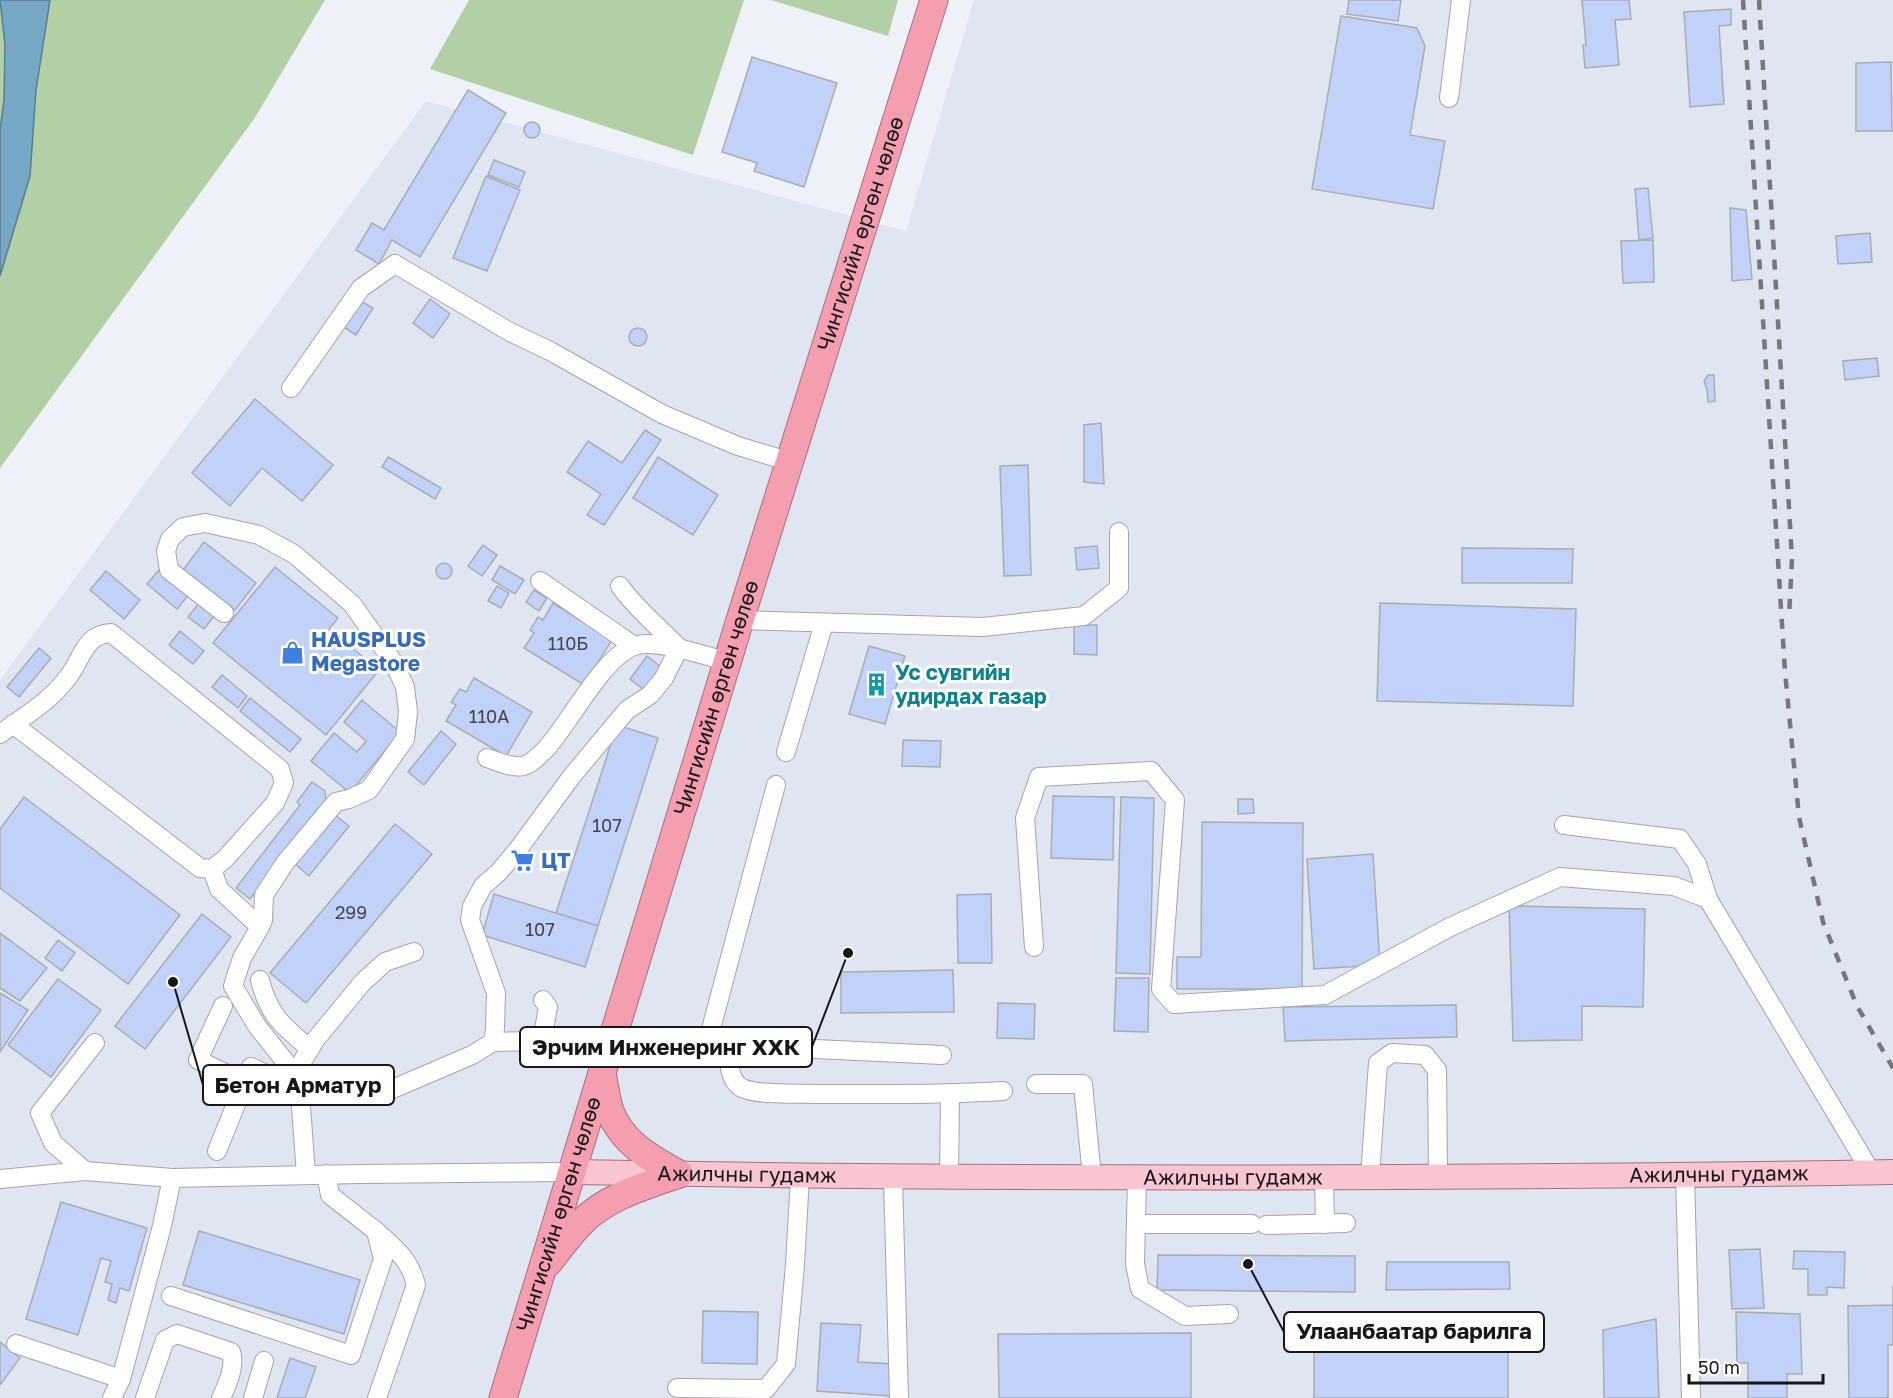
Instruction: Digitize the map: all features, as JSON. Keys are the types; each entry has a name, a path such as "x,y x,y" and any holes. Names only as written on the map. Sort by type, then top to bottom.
{"highway":[{"name":"Чингисийн өргөн чөлөө","path":"503,1398 740,620 934,0"},
{"path":"602,1073 610,1110 630,1143 644,1154 679,1174"},
{"path":"542,1270 582,1222 602,1206 630,1191 679,1174"}],"main road":[{"name":"Ажилчны гудамж","path":"571,1172 893,1178 1685,1175 1882,1172"}],"street":[{"path":"1449,98 1461,0"},
{"path":"291,388 361,288 395,264 510,332 550,351 662,414 738,446 791,462"},
{"path":"224,613 170,570 166,551 170,539 183,526 205,523 233,528 259,535 294,554 352,604 394,663 405,687 408,712 405,740 369,790 336,802 285,863 264,895 263,920 242,958 233,986 257,1026 299,1085"},
{"path":"740,620 983,627 1084,616 1119,588 1119,532"},
{"path":"540,581 634,646"},
{"path":"620,586 629,600 654,621 679,648"},
{"path":"786,752 824,623"},
{"path":"111,633 280,769 284,783 275,803 225,859 212,869 200,868 7,729 51,696 69,677 86,645 100,634 111,633"},
{"path":"487,758 513,766 524,766 534,761 556,738 614,658 634,646 679,648 728,662"},
{"path":"493,1042 496,993 470,920 472,906 483,886 513,856 572,776 627,710 650,696 664,678 679,648"},
{"path":"1034,946 1025,818 1039,777 1151,771 1175,800 1161,989 1174,1004 1325,995 1450,927 1560,877 1674,886 1708,899"},
{"path":"776,785 708,1044 942,1055"},
{"path":"1564,825 1680,839 1697,864 1708,899 1882,1172"},
{"path":"212,869 219,889 260,927"},
{"path":"306,1175 299,1085 303,1060 363,982 385,962 414,952"},
{"path":"260,980 265,1000 274,1015 310,1049"},
{"path":"217,1151 251,1067 299,1085 388,1091 472,1055 493,1042 532,1041 543,1035 548,1007 543,1000"},
{"path":"223,1006 198,1060 244,1083"},
{"path":"85,1171 54,1143 40,1113 95,1043"},
{"path":"1370,1176 1378,1063 1392,1053 1425,1055 1437,1070 1438,1176"},
{"path":"729,1056 730,1072 736,1083 743,1089 756,1091 950,1094 1003,1091"},
{"path":"1036,1084 1083,1084 1092,1177"},
{"path":"949,1177 950,1094"},
{"path":"0,1179 85,1171 172,1178 571,1172"},
{"path":"326,1174 330,1195 376,1231 400,1253 413,1270 416,1286 377,1398"},
{"path":"1685,1175 1691,1398"},
{"path":"677,1388 766,1389 786,1364 800,1176"},
{"path":"1137,1176 1135,1264 1140,1289 1185,1316 1229,1314"},
{"path":"1324,1176 1325,1224"},
{"path":"113,1398 121,1379 162,1226 172,1178"},
{"path":"893,1178 899,1398"},
{"path":"1136,1224 1346,1223"},
{"path":"171,1296 351,1355 383,1259 376,1231"},
{"path":"145,1398 165,1340 177,1334 231,1352 233,1358 228,1382 221,1398"},
{"path":"16,1344 121,1379"},
{"path":"253,1398 264,1361"}],"shaded area":[{"path":"974,0 1893,0 1893,1398 0,1398 0,680 426,101 906,231"}],"green space":[{"path":"0,0 325,0 254,119 0,468"},
{"path":"469,0 744,0 693,155 430,69"},
{"path":"771,0 898,0 888,36"}],"water":[{"path":"0,0 50,0 36,90 30,176 0,276 0,130 4,100 5,45"}],"building":[{"path":"1349,0 1401,0 1398,21 1347,14"},
{"path":"1582,0 1629,0 1631,19 1615,20 1619,65 1585,68 1583,45 1586,45"},
{"path":"1731,9 1731,25 1719,26 1724,104 1690,107 1684,12"},
{"path":"1341,16 1417,28 1425,46 1410,135 1445,141 1433,209 1312,189"},
{"path":"752,57 837,83 804,187 754,171 757,163 722,152"},
{"path":"1891,62 1892,131 1856,131 1856,63"},
{"path":"468,90 506,113 420,257 392,240 379,264 356,250 372,223 384,230"},
{"path":"532,122 540,130 532,138 524,130"},
{"path":"494,160 525,172 519,187 488,175"},
{"path":"486,176 520,190 487,271 453,258"},
{"path":"1648,188 1653,238 1639,240 1635,189"},
{"path":"1730,208 1746,210 1752,279 1732,281"},
{"path":"1870,233 1872,262 1838,264 1836,236"},
{"path":"1653,240 1654,282 1623,283 1621,241"},
{"path":"430,299 450,314 433,338 413,323"},
{"path":"359,300 373,308 356,335 342,326"},
{"path":"638,328 644,331 647,337 644,343 638,346 632,343 629,337 632,331"},
{"path":"1877,358 1879,376 1845,380 1843,361"},
{"path":"1708,375 1714,375 1715,401 1708,402 1704,381"},
{"path":"255,399 333,465 302,501 262,468 230,506 192,473"},
{"path":"1101,423 1104,484 1084,482 1084,425"},
{"path":"645,430 661,440 604,525 587,515 601,494 567,472 588,441 622,463"},
{"path":"388,457 441,488 435,499 382,467"},
{"path":"658,457 718,495 693,535 633,498"},
{"path":"1028,465 1031,575 1004,576 1000,466"},
{"path":"204,542 256,583 235,610 183,570"},
{"path":"483,545 497,555 482,576 468,566"},
{"path":"1097,546 1099,568 1077,570 1075,548"},
{"path":"1462,548 1573,549 1572,583 1462,583"},
{"path":"444,563 450,565 452,571 450,577 444,579 438,577 436,571 438,565"},
{"path":"500,566 524,580 515,594 492,580"},
{"path":"275,567 338,618 329,629 379,670 326,735 213,643"},
{"path":"159,570 189,594 177,609 147,584"},
{"path":"106,571 140,600 124,619 90,590"},
{"path":"497,586 509,593 501,608 488,601"},
{"path":"534,590 547,598 539,611 526,602"},
{"path":"199,603 215,615 204,629 188,617"},
{"path":"553,603 612,640 584,685 524,648 534,633 530,630 538,617 543,620"},
{"path":"1380,603 1576,609 1573,706 1377,701"},
{"path":"1074,625 1097,625 1097,655 1074,654"},
{"path":"180,631 204,651 193,664 169,645"},
{"name":"Ус сувгийн удирдах газар","path":"869,646 905,656 885,724 849,714"},
{"path":"39,648 51,658 19,697 7,687"},
{"path":"647,656 661,667 644,690 630,679"},
{"path":"222,675 247,696 238,708 212,687"},
{"path":"474,678 532,712 506,756 446,721 456,705 451,702 460,689 466,692"},
{"path":"250,698 301,739 290,752 240,711"},
{"path":"362,700 400,732 350,793 311,761 334,733 357,752 366,741 344,722"},
{"path":"617,725 658,738 598,926 556,913"},
{"path":"441,731 456,744 424,785 408,772"},
{"path":"903,740 941,741 940,767 902,766"},
{"path":"312,782 325,791 326,802 250,899 236,888 300,805 297,802"},
{"path":"1053,796 1114,797 1113,860 1051,858"},
{"path":"24,797 180,915 128,984 0,888 0,829"},
{"path":"1121,797 1154,798 1150,974 1116,973"},
{"path":"1238,799 1253,799 1254,813 1238,814"},
{"path":"335,815 349,826 309,876 295,864"},
{"path":"1202,822 1303,823 1302,989 1177,989 1177,957 1201,957"},
{"path":"395,824 432,854 306,1003 270,973"},
{"path":"1373,854 1380,965 1314,969 1307,859"},
{"path":"494,894 598,926 585,967 482,935"},
{"path":"991,894 992,963 958,963 957,895"},
{"path":"1509,906 1645,909 1643,1007 1582,1006 1582,1040 1513,1041"},
{"path":"202,914 231,937 145,1049 115,1026"},
{"path":"0,933 47,968 20,1001 0,988"},
{"path":"58,940 75,953 62,971 45,958"},
{"path":"953,970 954,1012 841,1013 841,972"},
{"path":"1116,978 1149,978 1148,1032 1114,1031"},
{"path":"58,979 101,1010 51,1077 8,1045"},
{"path":"0,993 28,1010 0,1052"},
{"path":"998,1003 1035,1004 1034,1039 997,1038"},
{"path":"1456,1005 1457,1037 1285,1041 1283,1007"},
{"path":"61,1202 147,1228 129,1291 120,1288 116,1303 108,1300 112,1284 105,1282 111,1261 101,1258 78,1335 26,1319"},
{"path":"199,1231 360,1280 344,1334 183,1285"},
{"path":"1760,1249 1764,1308 1732,1309 1729,1250"},
{"path":"1794,1251 1845,1252 1844,1288 1827,1287 1827,1295 1808,1295 1808,1269 1793,1269"},
{"path":"1158,1255 1355,1256 1355,1292 1157,1290"},
{"path":"1387,1262 1509,1262 1510,1289 1386,1290"},
{"path":"1893,1305 1893,1345 1888,1345 1888,1398 1849,1398 1848,1306"},
{"path":"703,1311 758,1312 757,1364 702,1363"},
{"path":"1736,1312 1800,1314 1802,1374 1787,1374 1787,1398 1748,1398 1748,1363 1737,1363"},
{"path":"1656,1319 1659,1398 1604,1398 1603,1330"},
{"path":"821,1323 861,1325 858,1362 894,1364 892,1396 817,1391"},
{"path":"1314,1325 1508,1325 1508,1398 1314,1398"},
{"path":"1191,1333 1191,1398 999,1398 998,1334"},
{"path":"0,1342 20,1358 0,1385"},
{"path":"290,1358 316,1367 305,1398 277,1398"}],"railway":[{"path":"1743,0 1785,672 1799,817 1823,922 1857,1006 1893,1068"},
{"path":"1759,0 1792,559 1789,617"}],"place":[{"name":"HAUSPLUS Megastore","path":"293,652"},
{"name":"Ус сувгийн удирдах газар","path":"877,685"},
{"name":"ЦТ","path":"523,861"},
{"name":"Эрчим Инженеринг ХХК","path":"848,953"},
{"name":"Бетон Арматур","path":"173,982"},
{"name":"Улаанбаатар барилга","path":"1248,1264"}]}
